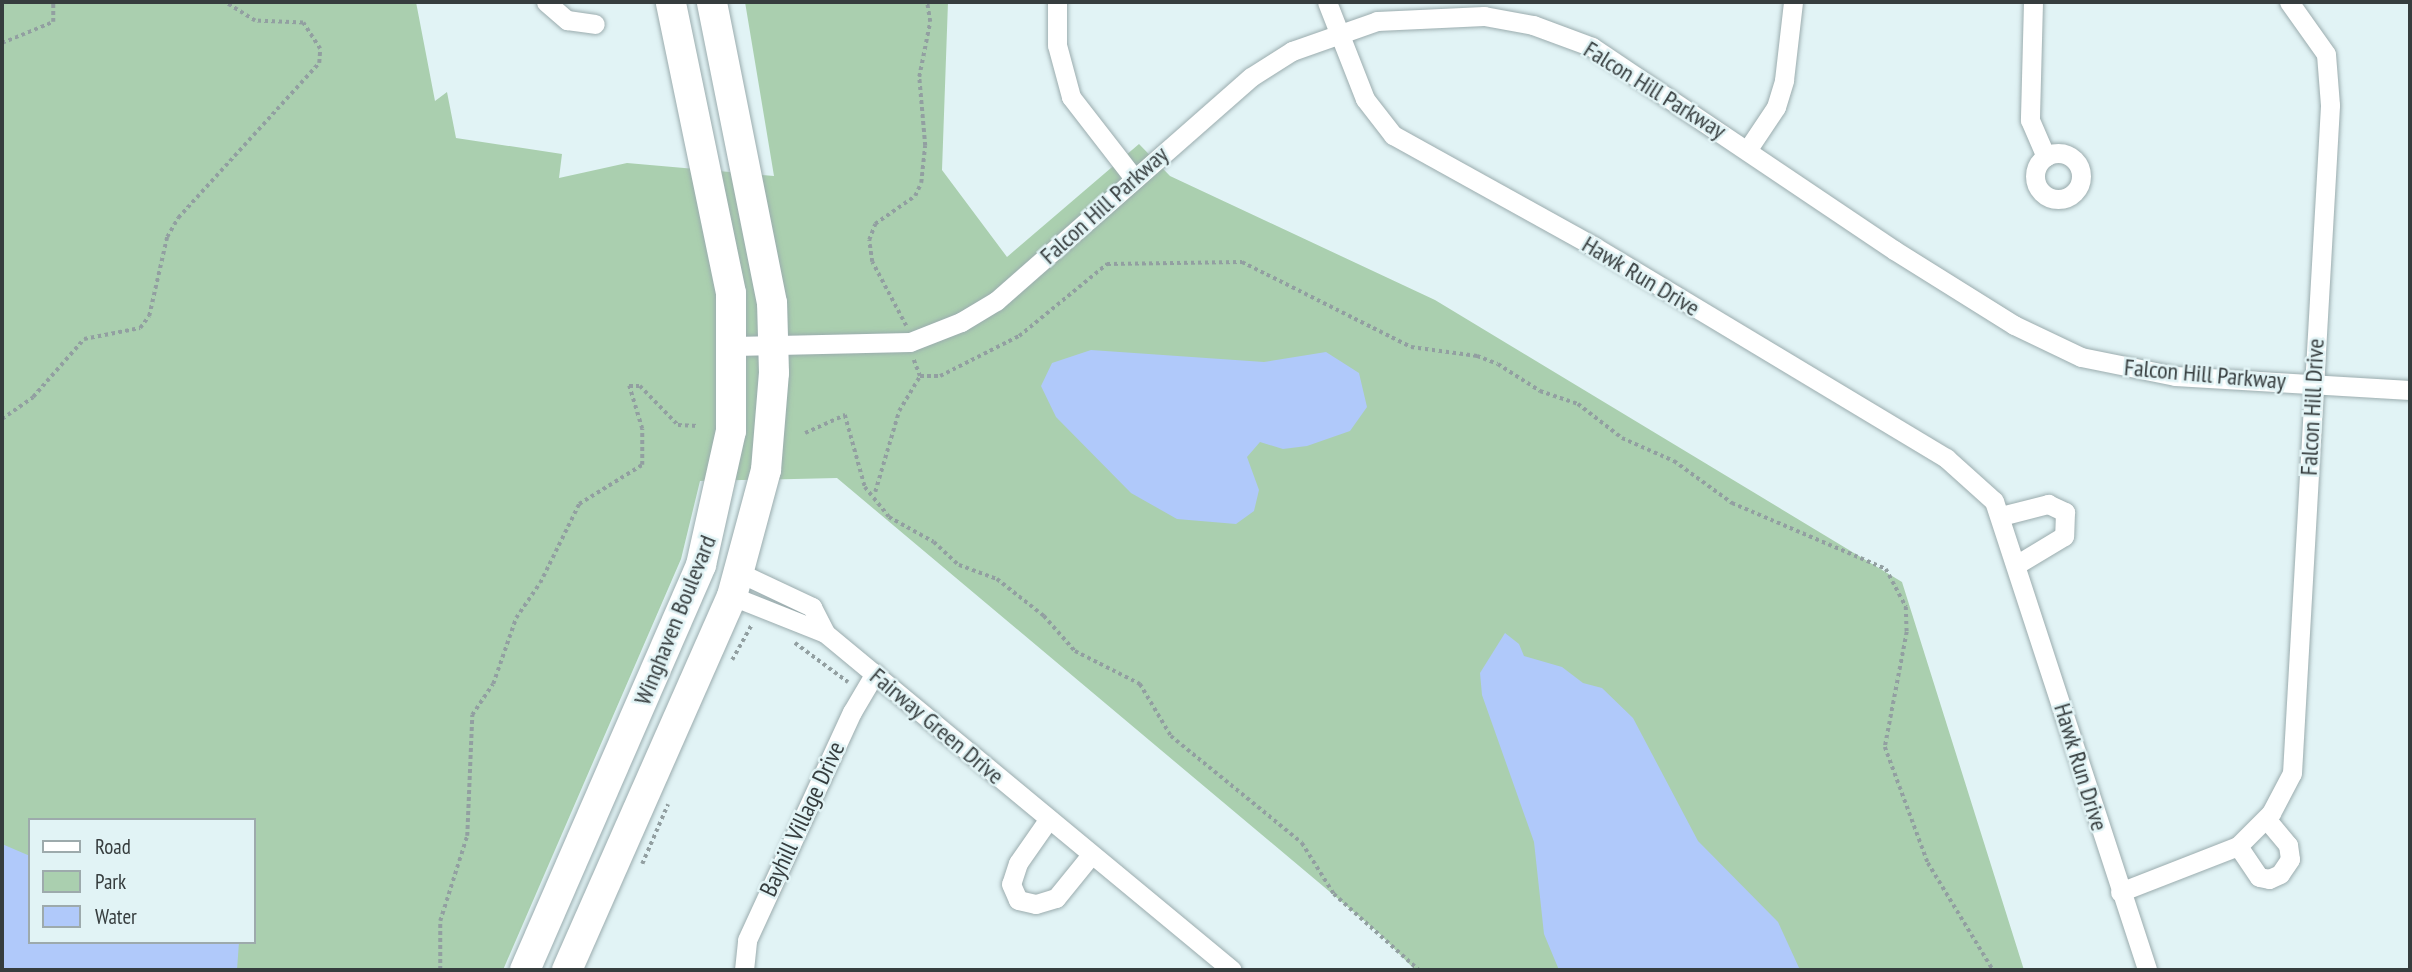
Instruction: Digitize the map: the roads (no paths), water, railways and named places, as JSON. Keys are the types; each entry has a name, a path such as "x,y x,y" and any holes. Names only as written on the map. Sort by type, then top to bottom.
{"main road":[{"name":"Winghaven Boulevard","path":"525,970 701,565 731,431 734,346 719,226 671,2"},
{"name":"Winghaven Boulevard","path":"567,970 736,584 766,470 774,345 761,229 712,2"}],"street":[{"path":"546,2 567,20 595,24"},
{"path":"1057,2 1057,44 1071,97 1133,177"},
{"name":"Hawk Run Drive","path":"1327,2 1365,99 1393,135 1584,240 1946,458 1994,501 2018,563 2120,892 2147,970"},
{"path":"1748,149 1776,107 1784,80 1793,2"},
{"path":"2033,2 2030,120 2046,157"},
{"name":"Falcon Hill Drive","path":"2120,892 2238,846 2266,819 2291,773 2330,74 2319,37 2290,2"},
{"name":"Falcon Hill Parkway","path":"734,346 910,342 996,302 1133,177 1251,77 1292,51 1337,33 1420,15 1483,16 1534,25 1592,47 1951,286 2081,357 2175,376 2410,390"},
{"path":"2001,516 2048,504 2064,512 2064,537 2018,563"},
{"name":"Fairway Green Drive","path":"736,584 825,634 871,680 1232,970"},
{"name":"Bayhill Village Drive","path":"744,970 747,940 871,680"},
{"path":"2238,846 2259,877 2269,880 2280,874 2290,859 2288,845 2266,819"},
{"path":"1048,820 1018,863 1011,884 1018,900 1036,904 1056,898 1091,855"}],"water":[{"path":"1091,350 1264,362 1326,352 1359,373 1367,407 1350,431 1307,446 1283,449 1260,442 1247,457 1259,490 1254,511 1236,524 1177,519 1131,493 1056,417 1041,386 1052,363"},
{"path":"1505,633 1519,644 1524,656 1562,667 1583,683 1602,688 1633,718 1698,841 1778,922 1800,970 1559,970 1544,934 1534,842 1482,695 1480,673"},
{"path":"2,844 28,855 28,944 239,944 237,970 2,970"}]}
